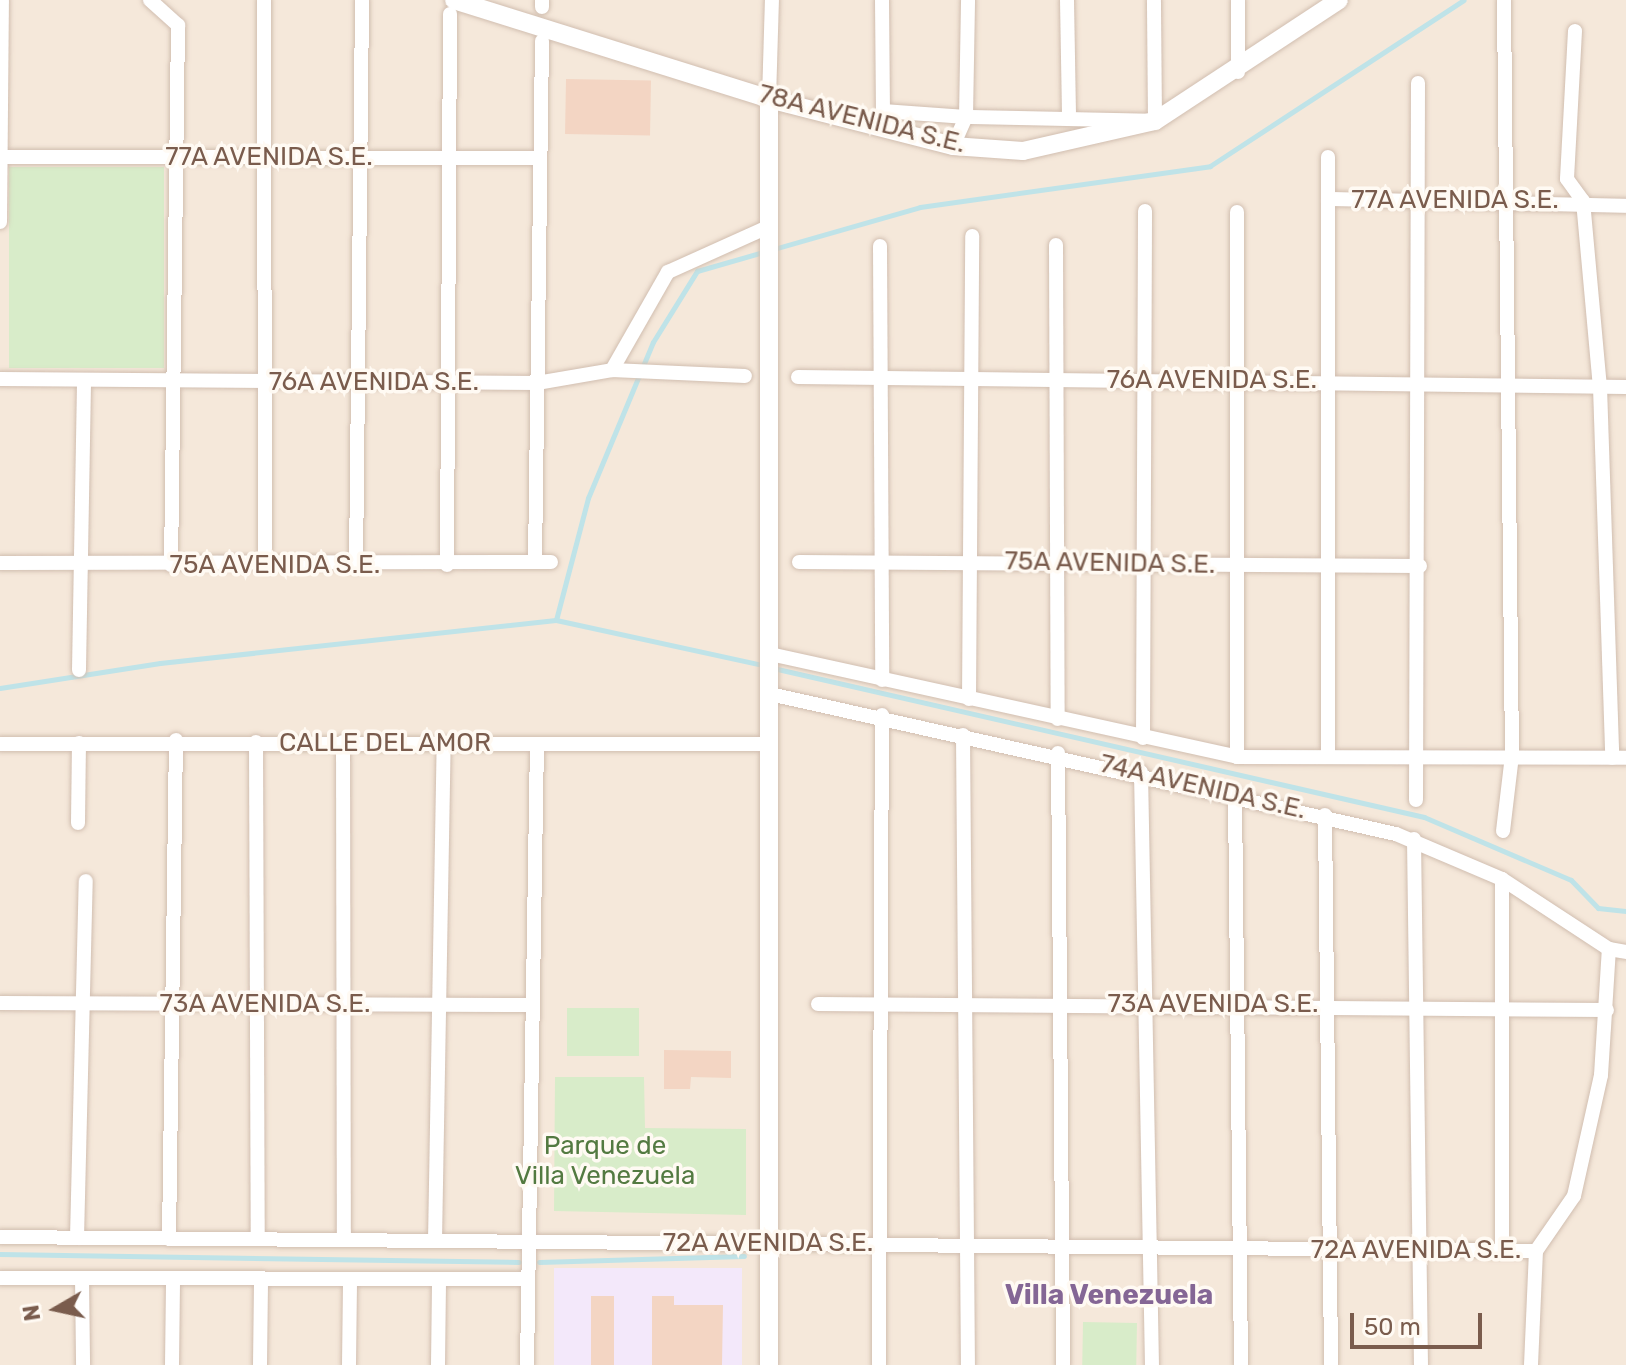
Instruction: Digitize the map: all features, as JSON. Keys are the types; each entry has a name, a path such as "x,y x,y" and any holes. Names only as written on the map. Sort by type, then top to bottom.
{"street":[{"path":"0,222 2,0"},
{"path":"150,0 178,25 171,565"},
{"path":"264,0 265,565"},
{"path":"356,566 362,0"},
{"path":"769,1365 769,99 772,0"},
{"path":"882,0 883,120 1069,117 1155,121 1154,0"},
{"path":"953,146 966,117 968,0"},
{"path":"1067,0 1069,117"},
{"path":"1238,0 1238,72"},
{"path":"1503,831 1512,756 1504,0"},
{"name":"78A AVENIDA S.E.","path":"452,7 769,99 883,120 953,146 1062,147 1155,121 1238,72 1333,2"},
{"path":"447,565 452,7"},
{"path":"1575,31 1567,179 1583,201 1600,387 1619,758"},
{"path":"535,562 537,158 542,41"},
{"path":"1416,800 1420,566 1418,83"},
{"name":"77A AVENIDA S.E.","path":"0,157 537,158"},
{"path":"1328,157 1328,755"},
{"name":"77A AVENIDA S.E.","path":"1328,199 1583,201 1626,206"},
{"path":"1143,738 1145,211"},
{"path":"1237,212 1237,757"},
{"path":"612,370 668,272 770,233"},
{"path":"969,699 972,236"},
{"path":"1056,245 1058,719"},
{"path":"880,246 882,680"},
{"name":"76A AVENIDA S.E.","path":"0,379 537,383 612,370 655,377 745,376"},
{"name":"76A AVENIDA S.E.","path":"798,377 1508,382 1626,387"},
{"path":"79,670 84,381"},
{"name":"75A AVENIDA S.E.","path":"0,563 356,566 551,562"},
{"name":"75A AVENIDA S.E.","path":"799,562 1420,566"},
{"name":"74A AVENIDA S.E.","path":"770,654 1237,757 1619,758"},
{"name":"74A AVENIDA S.E.","path":"770,694 1058,753 1325,815 1414,839 1502,879 1609,949"},
{"path":"879,1365 882,715"},
{"path":"963,735 970,1003 968,1365"},
{"path":"169,1239 176,740"},
{"name":"CALLE DEL AMOR","path":"0,744 176,740 770,744"},
{"path":"256,742 258,1239"},
{"path":"343,742 344,1240"},
{"path":"78,823 79,743"},
{"path":"435,1241 435,1005 444,743"},
{"path":"527,1365 529,1005 537,744"},
{"path":"1058,753 1066,1247 1063,1365"},
{"path":"1141,772 1153,1249 1152,1365"},
{"path":"1235,794 1241,1365"},
{"path":"1325,815 1331,1365"},
{"path":"1414,839 1421,1365"},
{"path":"1502,879 1502,1249"},
{"path":"77,1238 86,881"},
{"path":"1531,1365 1536,1251 1574,1196 1607,1010 1609,949 1626,952"},
{"name":"73A AVENIDA S.E.","path":"0,1003 529,1005"},
{"name":"73A AVENIDA S.E.","path":"818,1004 1416,1004 1607,1010"},
{"name":"72A AVENIDA S.E.","path":"0,1237 1536,1251"},
{"path":"0,1278 527,1279"},
{"path":"82,1278 83,1365"},
{"path":"172,1365 173,1279"},
{"path":"260,1365 261,1279"},
{"path":"349,1365 350,1279"},
{"path":"438,1365 439,1279"}],"shaded area":[{"path":"0,0 1626,0 1626,1365 0,1365"},
{"path":"554,1268 742,1268 742,1365 554,1365"}],"green space":[{"path":"9,167 164,167 164,368 9,368"},
{"path":"567,1008 639,1008 639,1056 567,1056"},
{"name":"Parque de Villa Venezuela","path":"555,1077 644,1077 645,1128 746,1129 746,1215 554,1211"},
{"path":"1083,1322 1137,1323 1136,1365 1082,1365"}],"building":[{"path":"566,79 651,80 650,135 565,134"},
{"path":"664,1050 731,1051 731,1078 691,1077 690,1089 664,1089"},
{"path":"591,1296 614,1296 614,1365 591,1365"},
{"path":"652,1296 674,1296 674,1305 723,1305 722,1365 652,1365"}],"waterway":[{"path":"556,620 588,498 653,342 697,271 920,207 1210,166 1464,0"},
{"path":"0,688 160,663 556,620 763,665"},
{"path":"773,668 1424,817 1571,880 1598,908 1626,911"},
{"path":"0,1254 519,1262"},
{"path":"539,1262 744,1256"}],"district":[{"name":"Villa Venezuela","path":"1109,1295"}]}
